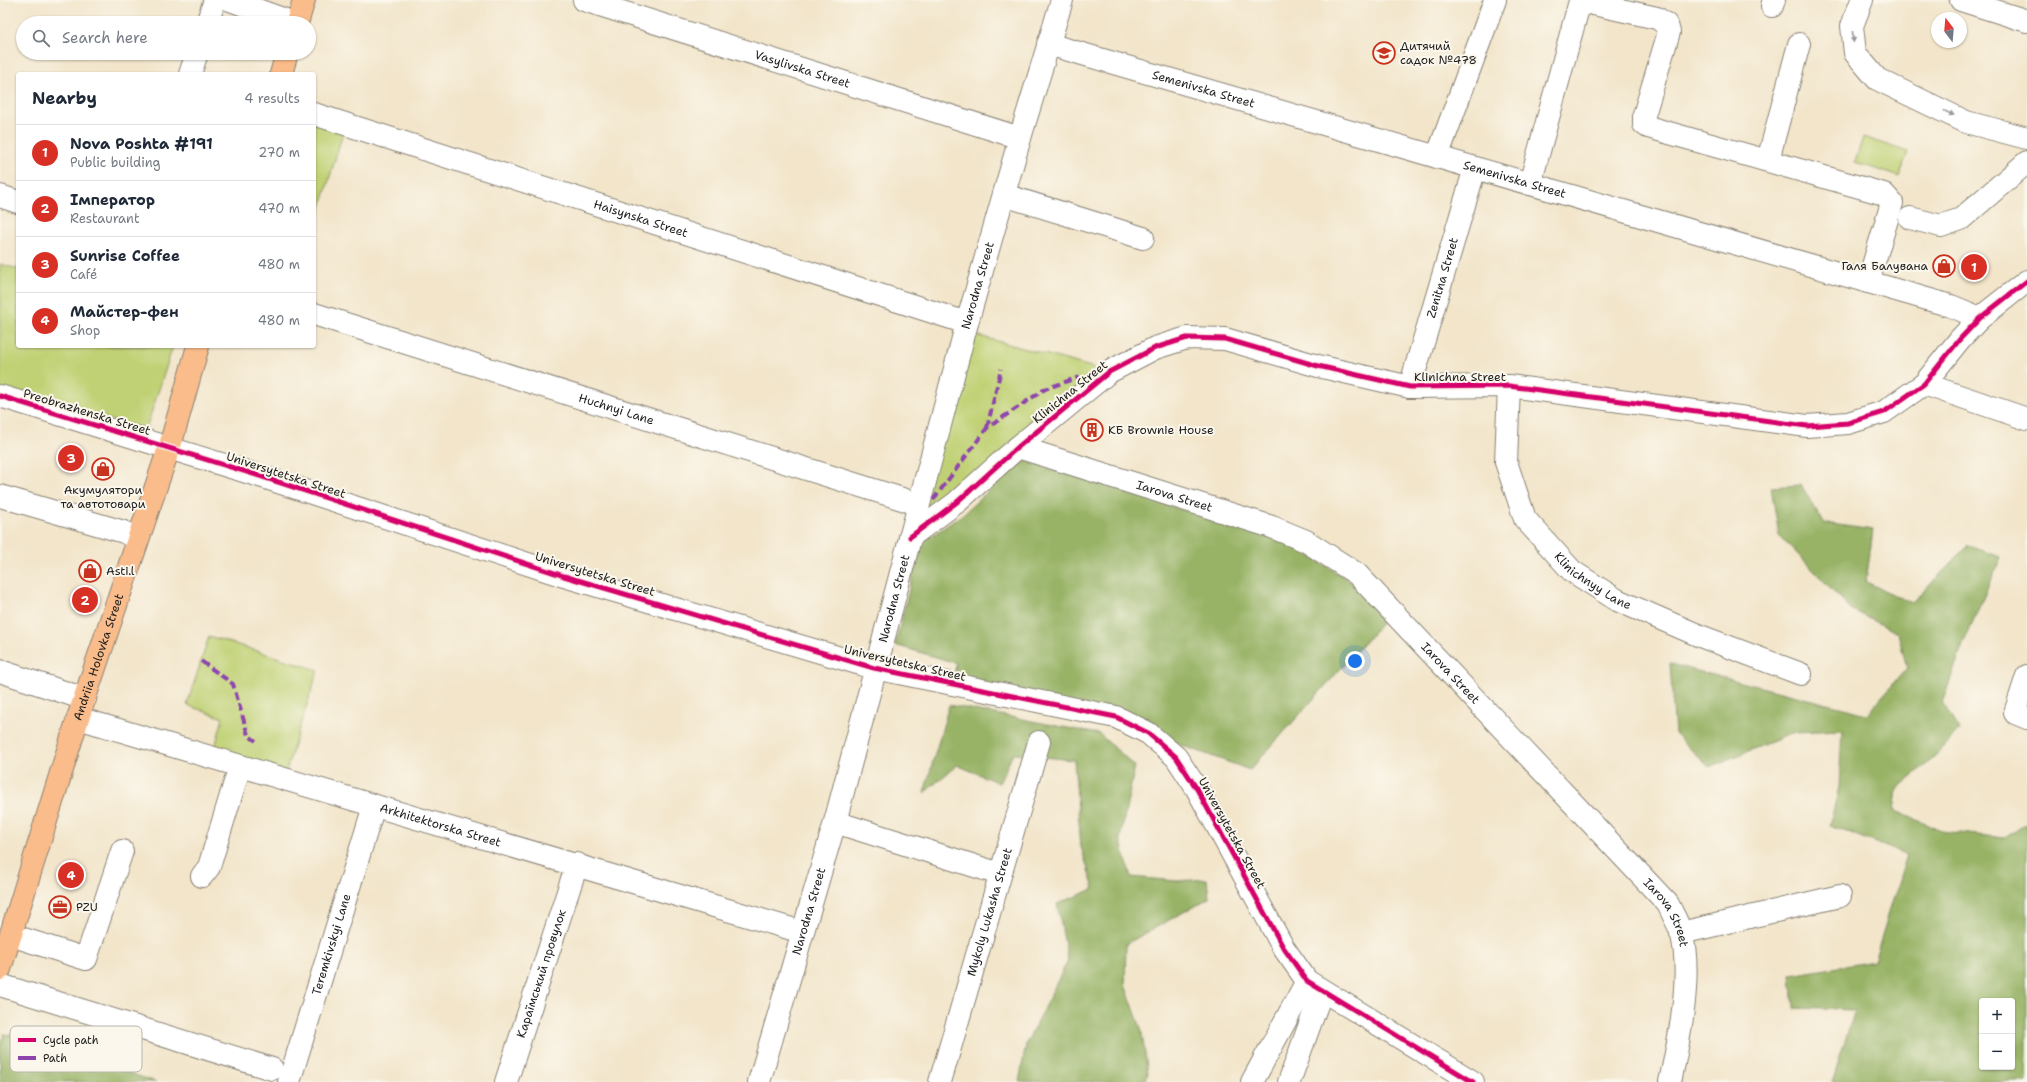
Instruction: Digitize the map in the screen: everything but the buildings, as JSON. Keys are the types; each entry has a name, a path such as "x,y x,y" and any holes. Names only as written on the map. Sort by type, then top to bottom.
{"main road":[{"path":"299,16 304,0"},
{"path":"282,72 286,60"},
{"name":"Andriia Holovka Street","path":"0,969 81,708 169,448 197,348"}],"street":[{"path":"209,16 215,0"},
{"path":"230,0 275,16"},
{"name":"Vasylivska Street","path":"584,0 1020,138"},
{"name":"Narodna Street","path":"758,1082 835,822 874,668 967,324 1020,138 1062,0"},
{"path":"1437,157 1495,0"},
{"path":"1862,0 1852,26 1855,53 1877,79 1966,122 2027,138"},
{"path":"1961,0 2027,21"},
{"path":"1530,184 1580,1 1658,18 1667,25 1669,32 1643,119 1648,127 1884,194 1892,204 1868,282"},
{"name":"Semenivska Street","path":"1048,44 1951,306 1980,318"},
{"path":"1768,160 1799,44"},
{"path":"191,72 195,60"},
{"name":"Haisynska Street","path":"316,115 967,324"},
{"path":"1910,218 1942,226 1962,219 2027,162"},
{"name":"Zenitna Street","path":"1410,387 1475,168"},
{"path":"1004,195 1143,238"},
{"path":"0,196 16,201"},
{"name":"Klinichna Street","path":"910,537 957,502 1018,447 1109,372 1155,348 1187,338 1225,339 1318,366 1410,387 1509,386 1807,426 1848,423 1884,412 1924,384 1980,318 2027,281"},
{"name":"Huchnyi Lane","path":"316,315 918,504"},
{"path":"1924,384 2027,419"},
{"name":"Klinichnyy Lane","path":"1509,386 1506,462 1525,519 1572,570 1617,600 1700,636 1801,674"},
{"name":"Preobrazhenska Street","path":"0,396 169,448"},
{"name":"Iarova Street","path":"1018,447 1272,527 1306,541 1357,574 1668,904 1681,933 1686,970 1679,1040 1670,1082"},
{"name":"Universytetska Street","path":"169,448 564,576 874,668 1116,717 1148,733 1176,757 1197,788 1283,947 1314,986 1473,1082"},
{"path":"0,496 124,532 137,539"},
{"name":"Arkhitektorska Street","path":"0,671 81,708 240,766 577,864 802,932"},
{"path":"2021,716 2027,676"},
{"name":"Mykoly Lukasha Street","path":"940,1082 1040,742"},
{"path":"202,876 209,867 240,766"},
{"name":"Teremkivskyi Lane","path":"281,1076 374,806"},
{"path":"835,822 1000,874"},
{"path":"11,934 86,959 122,851"},
{"name":"Караїмський провулок","path":"506,1082 577,864"},
{"path":"1681,933 1840,896"},
{"path":"0,985 127,1026"},
{"path":"1252,1082 1314,986"},
{"path":"1289,1082 1314,986"},
{"path":"142,1031 281,1076"}],"green space":[{"path":"316,121 344,129 318,217 316,216"},
{"path":"1863,137 1908,152 1899,177 1855,162"},
{"path":"0,264 16,268 16,348 172,348 146,429 0,391"},
{"path":"965,332 1109,372 910,537"},
{"path":"1022,460 1270,537 1302,551 1354,583 1387,617 1250,770 1148,733 953,684 956,663 895,645 921,543 961,516"},
{"path":"1801,485 1824,523 1873,530 1866,582 1912,603 1968,546 2001,557 1964,642 1942,703 1959,730 1935,757 1897,789 1894,810 1941,831 2005,838 2027,823 2027,1082 1832,1082 1855,1010 1794,1008 1791,975 1874,961 1907,855 1830,825 1839,787 1842,730 1795,732 1709,767 1675,734 1670,664 1867,714 1907,668 1898,633 1851,609 1779,535 1771,487"},
{"path":"209,636 318,670 286,771 212,758 223,718 187,705"},
{"path":"949,705 1099,734 1135,766 1120,839 1131,877 1177,881 1207,879 1209,898 1126,944 1125,985 1141,1028 1148,1073 1145,1082 1019,1082 1026,1044 1068,960 1057,904 1094,889 1081,847 1074,760 1013,754 999,783 957,765 924,793"},
{"path":"4,1034 10,1035 10,1072 126,1072 156,1082 0,1082 0,1046"}],"marked path":[{"path":"987,428 1001,369"},
{"path":"933,500 987,428 1045,389 1079,377"},
{"path":"201,661 233,684 248,735 256,741"}],"cycle path":[{"path":"910,537 957,502 1018,447 1109,372 1155,348 1187,338 1225,339 1318,366 1410,387 1509,386 1807,426 1848,423 1884,412 1924,384 1960,339 1980,318 2027,281"},
{"path":"0,396 263,477 564,576 874,668 1116,717 1148,733 1176,757 1197,789 1283,947 1307,981 1473,1082"}],"place":[{"name":"Дитячий садок №478","path":"1384,53"},
{"name":"Галя Балувана","path":"1944,266"},
{"name":"Nova Poshta #191","path":"1974,267"},
{"name":"КБ Brownie House","path":"1092,430"},
{"name":"Sunrise Coffee","path":"71,458"},
{"name":"Акумулятори та автотовари","path":"103,469"},
{"name":"Asti.l","path":"90,571"},
{"name":"Імператор","path":"85,600"},
{"name":"Майстер-фен","path":"71,875"},
{"name":"PZU","path":"60,907"}]}
